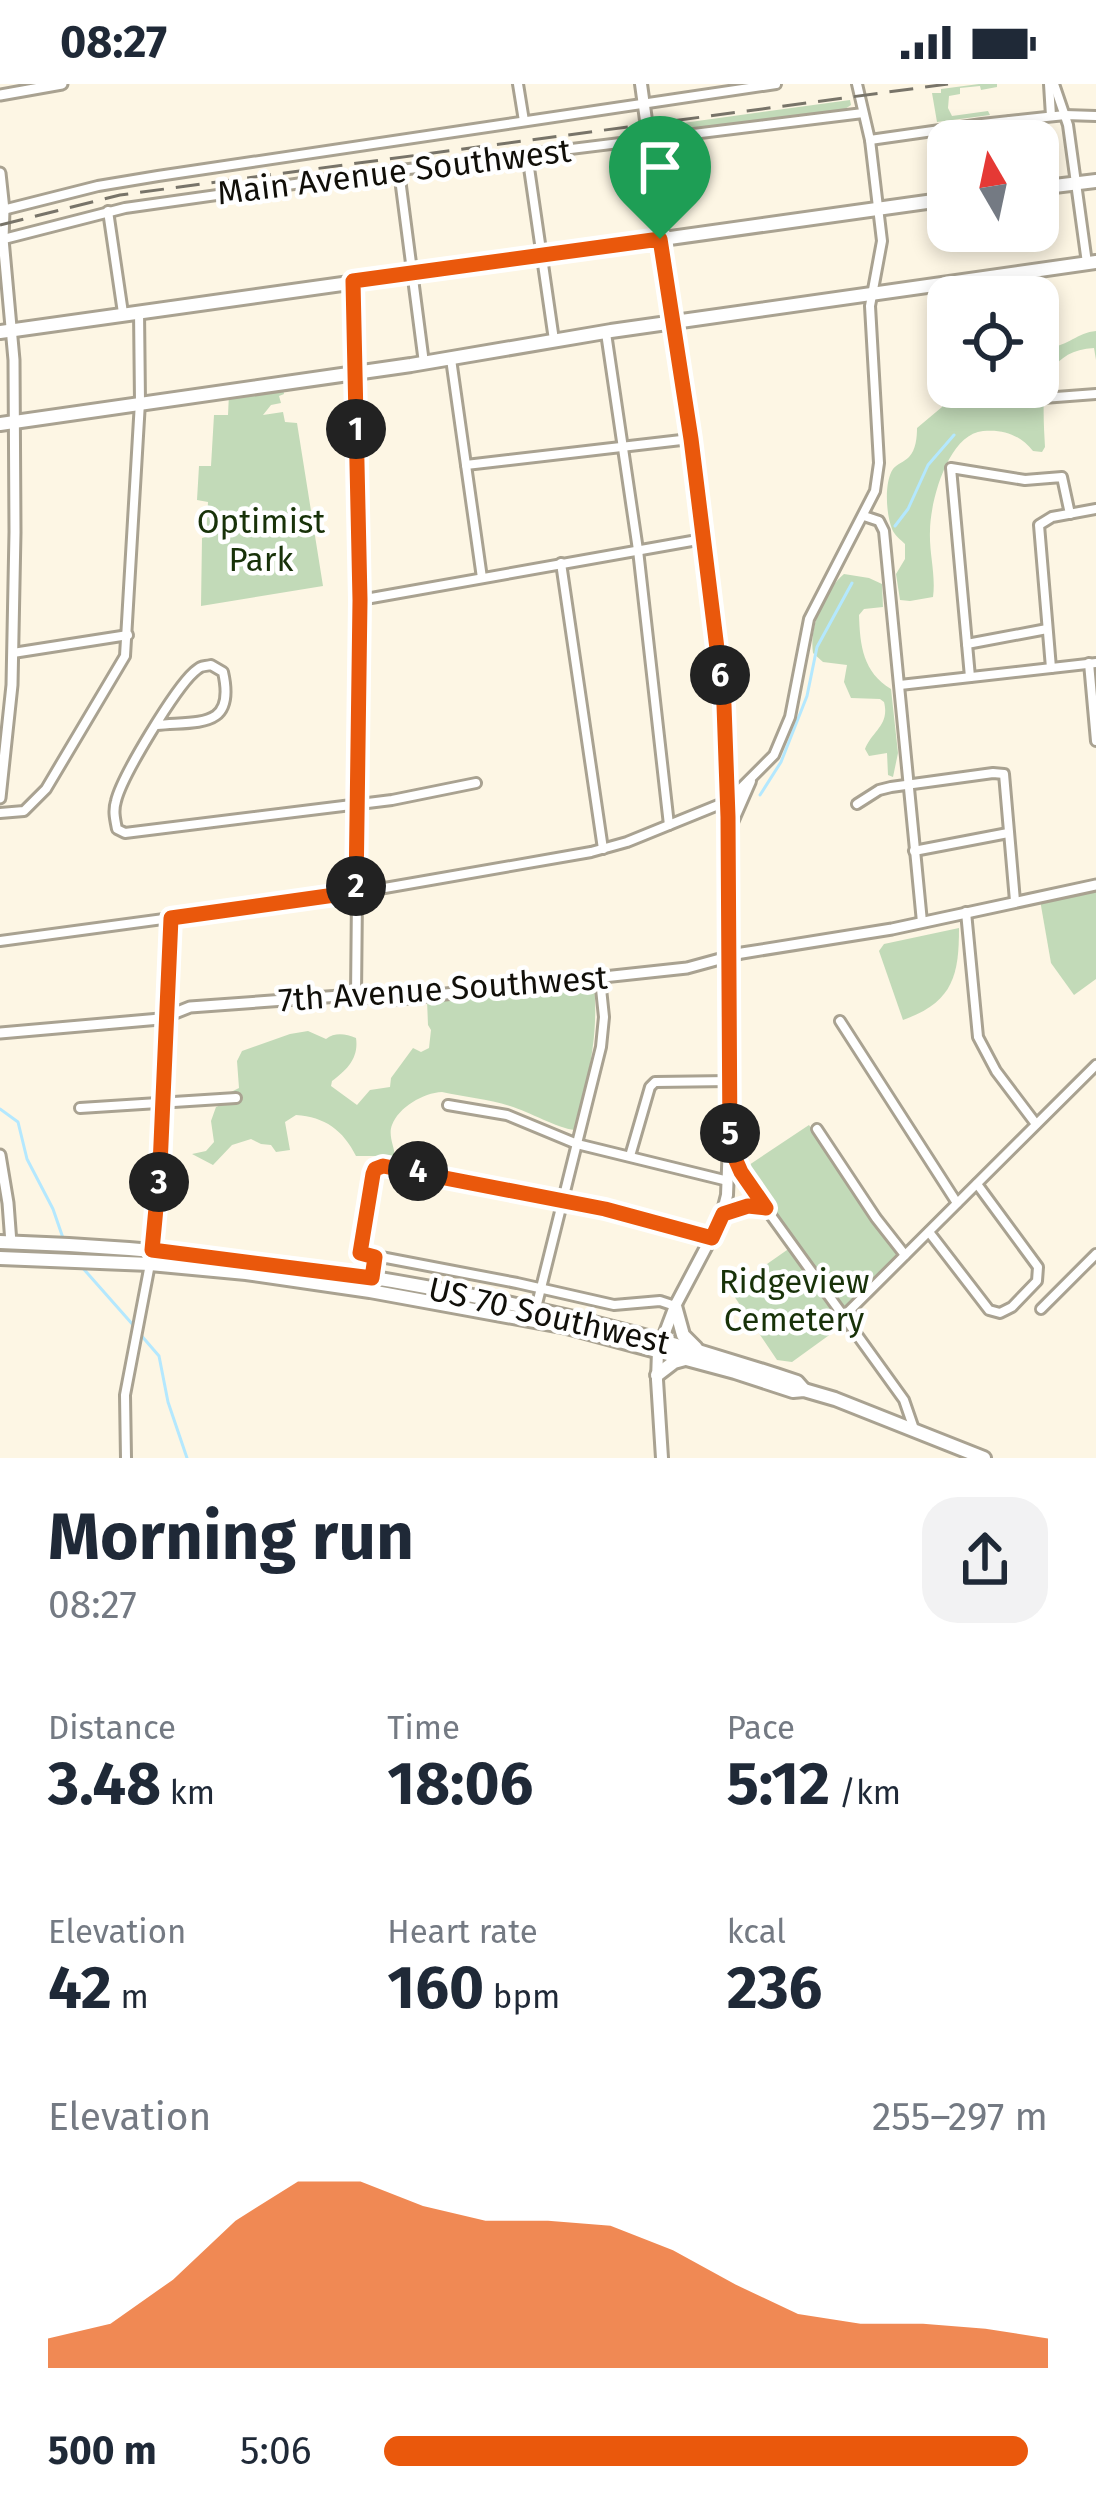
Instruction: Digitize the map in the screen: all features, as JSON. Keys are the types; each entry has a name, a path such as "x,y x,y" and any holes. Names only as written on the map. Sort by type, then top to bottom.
{"main road":[{"path":"641,84 724,705 728,802 728,1181 723,1214 675,1306 660,1346 662,1458"},
{"path":"1059,185 1096,181"},
{"path":"6,331 927,202"},
{"path":"8,423 1092,263"},
{"path":"728,849 735,813 750,781"},
{"name":"US 70 Southwest","path":"5,1242 536,1308 660,1346 685,1359 793,1391 804,1390 984,1458"},
{"name":"US 70 Southwest","path":"0,1258 151,1257"},
{"name":"US 70 Southwest","path":"371,1284 701,1352 797,1382 804,1390"},
{"path":"675,1306 683,1335 701,1352"},
{"path":"657,1375 685,1359"}],"street":[{"path":"0,91 62,84"},
{"path":"518,84 524,121"},
{"path":"2,210 158,176 776,84"},
{"path":"0,940 356,892 603,849 728,802 750,781 782,742 809,619 864,516 879,470 871,293 882,250 870,140 857,84"},
{"path":"1052,84 1065,115 1092,263"},
{"path":"1052,84 1052,116"},
{"name":"Main Avenue Southwest","path":"1,239 108,211 863,113"},
{"path":"1018,120 1096,116"},
{"path":"870,140 927,132"},
{"path":"527,154 554,340"},
{"path":"399,170 424,363"},
{"path":"0,173 13,653 0,798"},
{"path":"108,211 123,313"},
{"path":"353,281 360,600 356,996"},
{"path":"0,813 24,811 46,789 123,662 140,402 139,311"},
{"path":"606,332 638,550 669,825"},
{"path":"450,357 482,578"},
{"path":"1059,397 1096,394"},
{"path":"466,465 691,439"},
{"path":"970,677 951,468 1024,481 1062,478 1070,514"},
{"path":"1051,668 1039,525 1048,518 1096,509"},
{"path":"864,516 878,521 884,531 922,922"},
{"path":"360,600 703,538"},
{"path":"561,563 603,849"},
{"path":"967,644 1047,629"},
{"path":"13,653 128,635"},
{"path":"900,685 1092,663 1096,741"},
{"path":"157,725 202,721 221,712 227,699 224,672 211,665 196,670 178,690 157,725 117,798 115,821 125,833 392,800 476,783"},
{"path":"857,804 879,790 910,783 1004,774 1015,901"},
{"path":"914,851 1008,833"},
{"name":"7th Avenue Southwest","path":"0,1033 166,1016 190,1007 309,997 399,999 687,968 1096,885"},
{"path":"966,912 978,1037 996,1072 1036,1124"},
{"path":"126,1458 125,1395 157,1204 171,918"},
{"path":"536,1308 602,1047 600,979"},
{"path":"840,1022 957,1203"},
{"path":"844,1315 1096,1065"},
{"path":"631,1156 655,1082 730,1081"},
{"path":"80,1108 236,1098"},
{"path":"448,1105 507,1115 577,1144 728,1181"},
{"path":"818,1129 905,1256"},
{"path":"730,1147 741,1172 904,1400 914,1429"},
{"path":"0,1155 8,1203 5,1242"},
{"path":"675,1306 660,1301 614,1305 360,1253 373,1174 379,1166 388,1166 605,1209 712,1238"},
{"path":"929,1232 988,1310 1006,1311 1025,1294 1037,1281 1039,1267 976,1184"},
{"path":"723,1214 748,1206 766,1208"},
{"path":"1041,1309 1096,1254"},
{"path":"371,1284 375,1257"}],"green space":[{"path":"997,84 981,90 980,86 960,88 960,94 949,96 952,116 988,111 990,115 952,120 937,120 932,93 941,93 941,89"},
{"path":"850,100 845,109 657,134 654,127"},
{"path":"1096,331 1096,360 1094,348 1059,362 1059,345"},
{"name":"Optimist Park","path":"283,388 281,403 271,405 263,415 283,412 285,422 297,423 323,586 201,606 208,502 197,500 199,466 211,466 214,415 228,415 229,394"},
{"path":"941,408 1044,408 1042,452 1033,451 1011,434 983,431 971,435 951,456 931,518 933,597 910,601 900,600 896,574 905,559 905,544 890,523 887,498 893,469 913,451 917,428"},
{"path":"844,574 882,584 883,607 864,609 859,615 869,666 891,689 898,753 893,777 888,775 887,753 869,756 865,749 882,722 884,702 851,698 844,682 847,665 823,662 813,653 820,610"},
{"path":"1096,891 1096,979 1074,995 1051,963 1040,900"},
{"path":"959,928 950,985 933,1005 903,1020 879,951 884,944"},
{"path":"594,983 594,1040 575,1130 502,1104 442,1092 412,1102 395,1118 391,1133 395,1156 356,1156 332,1126 296,1115 285,1122 290,1150 276,1152 271,1145 251,1139 232,1145 213,1165 192,1154 206,1151 214,1142 211,1121 216,1107 240,1097 231,1092 239,1088 237,1061 242,1051 308,1031 326,1039 341,1034 356,1038 354,1057 331,1086 357,1105 370,1090 390,1087 391,1078 413,1048 421,1052 429,1048 427,1000"},
{"name":"Ridgeview Cemetery","path":"809,1125 899,1256 839,1316 839,1328 792,1362 777,1360 730,1290 797,1243 743,1169"}],"waterway":[{"path":"895,526 928,465 954,435"},
{"path":"760,795 781,762 807,696 817,647 852,583"},
{"path":"0,1109 18,1122 27,1159 63,1238"},
{"path":"81,1266 134,1326"},
{"path":"140,1334 159,1356 187,1458"}],"railway":[{"path":"0,225 120,195 948,84"}],"route":[{"path":"660,239 724,705 730,1147 766,1208 748,1206 723,1214 712,1238 605,1209 379,1166 373,1174 360,1253 375,1257 372,1278 152,1250 171,918 356,892 360,600 353,281 660,239"}]}
